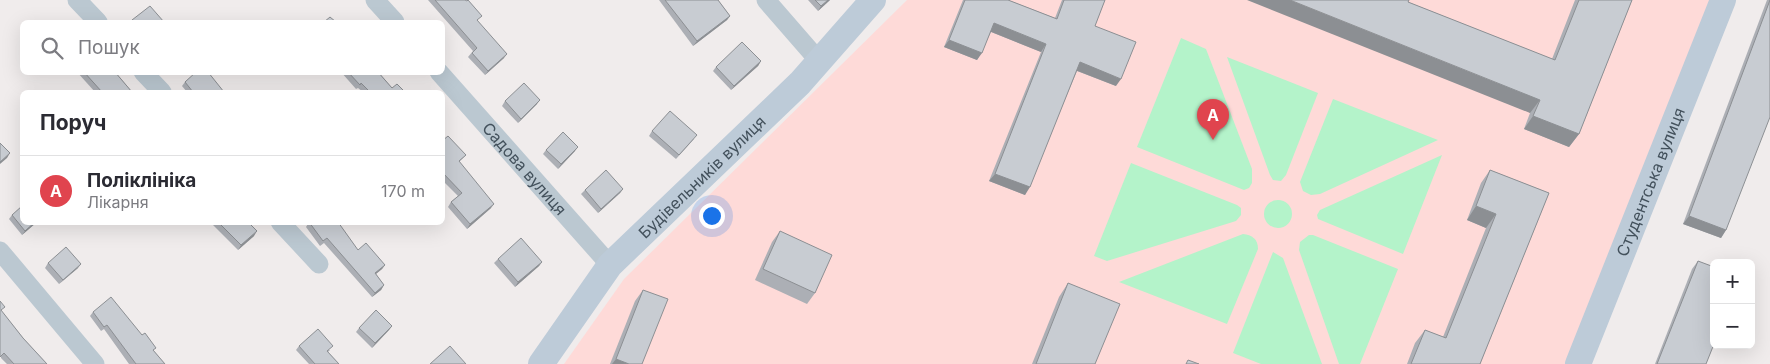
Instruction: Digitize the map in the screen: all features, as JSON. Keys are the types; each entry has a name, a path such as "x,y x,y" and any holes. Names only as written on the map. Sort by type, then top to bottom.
{"street":[{"path":"77,0 96,20"},
{"path":"375,0 393,20"},
{"path":"766,0 819,61"},
{"name":"Будівельників вулиця","path":"540,364 610,265 800,83 873,0"},
{"name":"Студентська вулиця","path":"1578,364 1723,0"},
{"path":"146,75 160,90"},
{"name":"Садова вулиця","path":"442,75 610,265"},
{"path":"283,225 318,264"},
{"path":"0,250 95,364"}],"shaded area":[{"path":"907,0 1716,0 1571,364 564,364 624,279"}],"green space":[{"path":"1181,38 1206,49 1252,169 1252,183 1249,188 1244,190 1137,147"},
{"path":"1227,57 1318,93 1286,175 1281,181 1273,180 1270,175"},
{"path":"1333,99 1438,140 1320,194 1311,195 1303,191 1300,182"},
{"path":"1442,155 1403,254 1318,219 1317,215 1320,210"},
{"path":"1131,163 1237,205 1241,208 1241,215 1236,221 1107,261 1094,256"},
{"path":"1278,200 1288,204 1292,214 1288,224 1278,228 1268,224 1264,214 1268,204"},
{"path":"1243,234 1254,238 1258,249 1227,324 1119,282"},
{"path":"1309,235 1398,269 1360,364 1339,364 1299,250 1300,242"},
{"path":"1273,252 1283,258 1322,364 1261,364 1233,353"}],"building":[{"path":"435,0 468,0 482,16 477,20 507,54 488,71 472,53 477,48"},
{"path":"665,0 718,0 730,16 697,41"},
{"path":"815,0 828,0 821,6"},
{"path":"965,0 1008,0 1057,19 1064,0 1105,0 1095,26 1136,42 1121,79 1080,62 1030,187 995,174 1046,44 994,23 982,53 949,40"},
{"path":"1290,0 1409,0 1408,2 1555,60 1579,0 1632,0 1579,134 1533,116 1540,100"},
{"path":"1770,0 1770,117 1726,230 1689,216"},
{"path":"150,6 162,20 132,20"},
{"path":"742,42 761,61 734,86 716,67"},
{"path":"87,75 118,75 130,90 100,90"},
{"path":"193,75 210,75 222,90 191,90 185,82"},
{"path":"351,75 381,75 392,88 397,84 403,90 368,90 361,83 360,85"},
{"path":"524,83 540,100 521,119 505,101"},
{"path":"670,111 697,135 679,155 652,131"},
{"path":"563,132 578,147 561,164 546,150"},
{"path":"448,136 466,155 459,161 494,204 470,224 451,202 462,193 445,175 445,138"},
{"path":"0,143 10,153 0,162"},
{"path":"606,170 623,189 601,209 585,190"},
{"path":"1490,170 1549,193 1480,364 1411,364 1425,330 1446,338 1496,214 1476,206"},
{"path":"20,208 20,225 12,215"},
{"path":"20,225 32,225 25,231"},
{"path":"221,225 251,225 257,231 241,245"},
{"path":"311,225 340,225 358,250 366,243 385,265 375,273 384,285 375,293 327,238 323,241"},
{"path":"780,231 832,255 815,293 763,269"},
{"path":"521,238 542,262 518,282 498,259"},
{"path":"66,247 81,264 63,280 48,263"},
{"path":"1698,261 1710,266 1710,349 1712,349 1706,364 1657,364"},
{"path":"1068,283 1120,304 1095,364 1036,364"},
{"path":"643,290 668,299 642,364 629,364 616,359"},
{"path":"111,297 142,335 145,333 156,348 153,350 165,364 136,364 107,325 104,327 93,312"},
{"path":"0,301 5,307 1,310 47,364 14,364 4,353 0,357"},
{"path":"376,310 392,326 375,343 359,328"},
{"path":"318,329 333,346 327,351 339,364 315,364 299,346"},
{"path":"450,346 466,364 430,364"},
{"path":"1188,360 1199,364 1186,364"}],"place":[{"name":"Поліклініка","path":"1213,140"}]}
